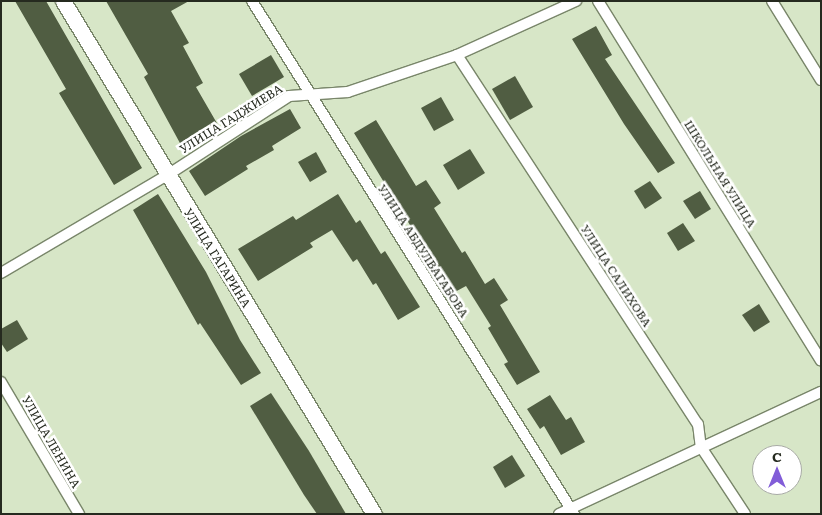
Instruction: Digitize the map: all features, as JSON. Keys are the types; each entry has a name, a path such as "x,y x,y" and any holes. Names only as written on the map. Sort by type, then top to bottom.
{"street":[{"name":"УЛИЦА ГАГАРИНА","path":"63,1 166,176 374,514"},
{"name":"УЛИЦА АБДУЛВАГАБОВА","path":"252,1 308,94 571,510"},
{"name":"УЛИЦА ГАДЖИЕВА","path":"1,273 166,176 289,96 348,92 457,55 576,1"},
{"name":"ШКОЛЬНАЯ УЛИЦА","path":"598,1 821,361"},
{"path":"772,1 821,80"},
{"name":"УЛИЦА САЛИХОВА","path":"457,55 698,424 701,447 745,514"},
{"name":"УЛИЦА ЛЕНИНА","path":"1,382 79,514"},
{"path":"559,514 821,392"}],"building":[{"path":"15,1 46,1 142,168 114,185 59,93 66,89"},
{"path":"106,1 189,1 171,11 189,43 183,46 203,83 196,87 218,125 181,145 144,77 148,74"},
{"path":"596,26 612,55 605,59 675,163 658,173 624,124 572,39"},
{"path":"271,55 284,77 252,96 239,74"},
{"path":"515,76 533,107 510,120 492,89"},
{"path":"441,97 454,120 434,131 421,108"},
{"path":"290,109 301,128 272,146 274,150 246,166 248,169 205,196 189,171 241,136"},
{"path":"376,120 416,186 426,180 441,203 434,208 462,253 465,251 485,284 494,278 508,300 500,305 540,372 517,385 504,364 508,362 488,328 491,326 466,286 453,293 429,253 423,257 408,233 413,230 354,133"},
{"path":"470,149 485,173 458,190 443,165"},
{"path":"316,152 327,172 310,182 298,162"},
{"path":"650,181 662,198 645,209 634,191"},
{"path":"700,191 711,209 695,219 683,201"},
{"path":"158,194 206,272 240,340 261,373 241,385 200,323 198,325 133,210"},
{"path":"338,194 356,223 360,220 381,254 385,251 420,307 398,320 376,283 373,285 357,259 353,262 332,230 310,243 313,247 258,281 238,249 293,216 296,220"},
{"path":"683,223 695,241 678,251 667,233"},
{"path":"759,304 770,322 754,332 742,315"},
{"path":"17,320 28,339 7,352 1,343 1,329"},
{"path":"271,393 309,451 346,514 317,514 304,495 250,406"},
{"path":"550,395 566,420 571,417 585,442 561,455 544,426 540,429 527,409"},
{"path":"512,455 525,476 505,488 493,467"}]}
